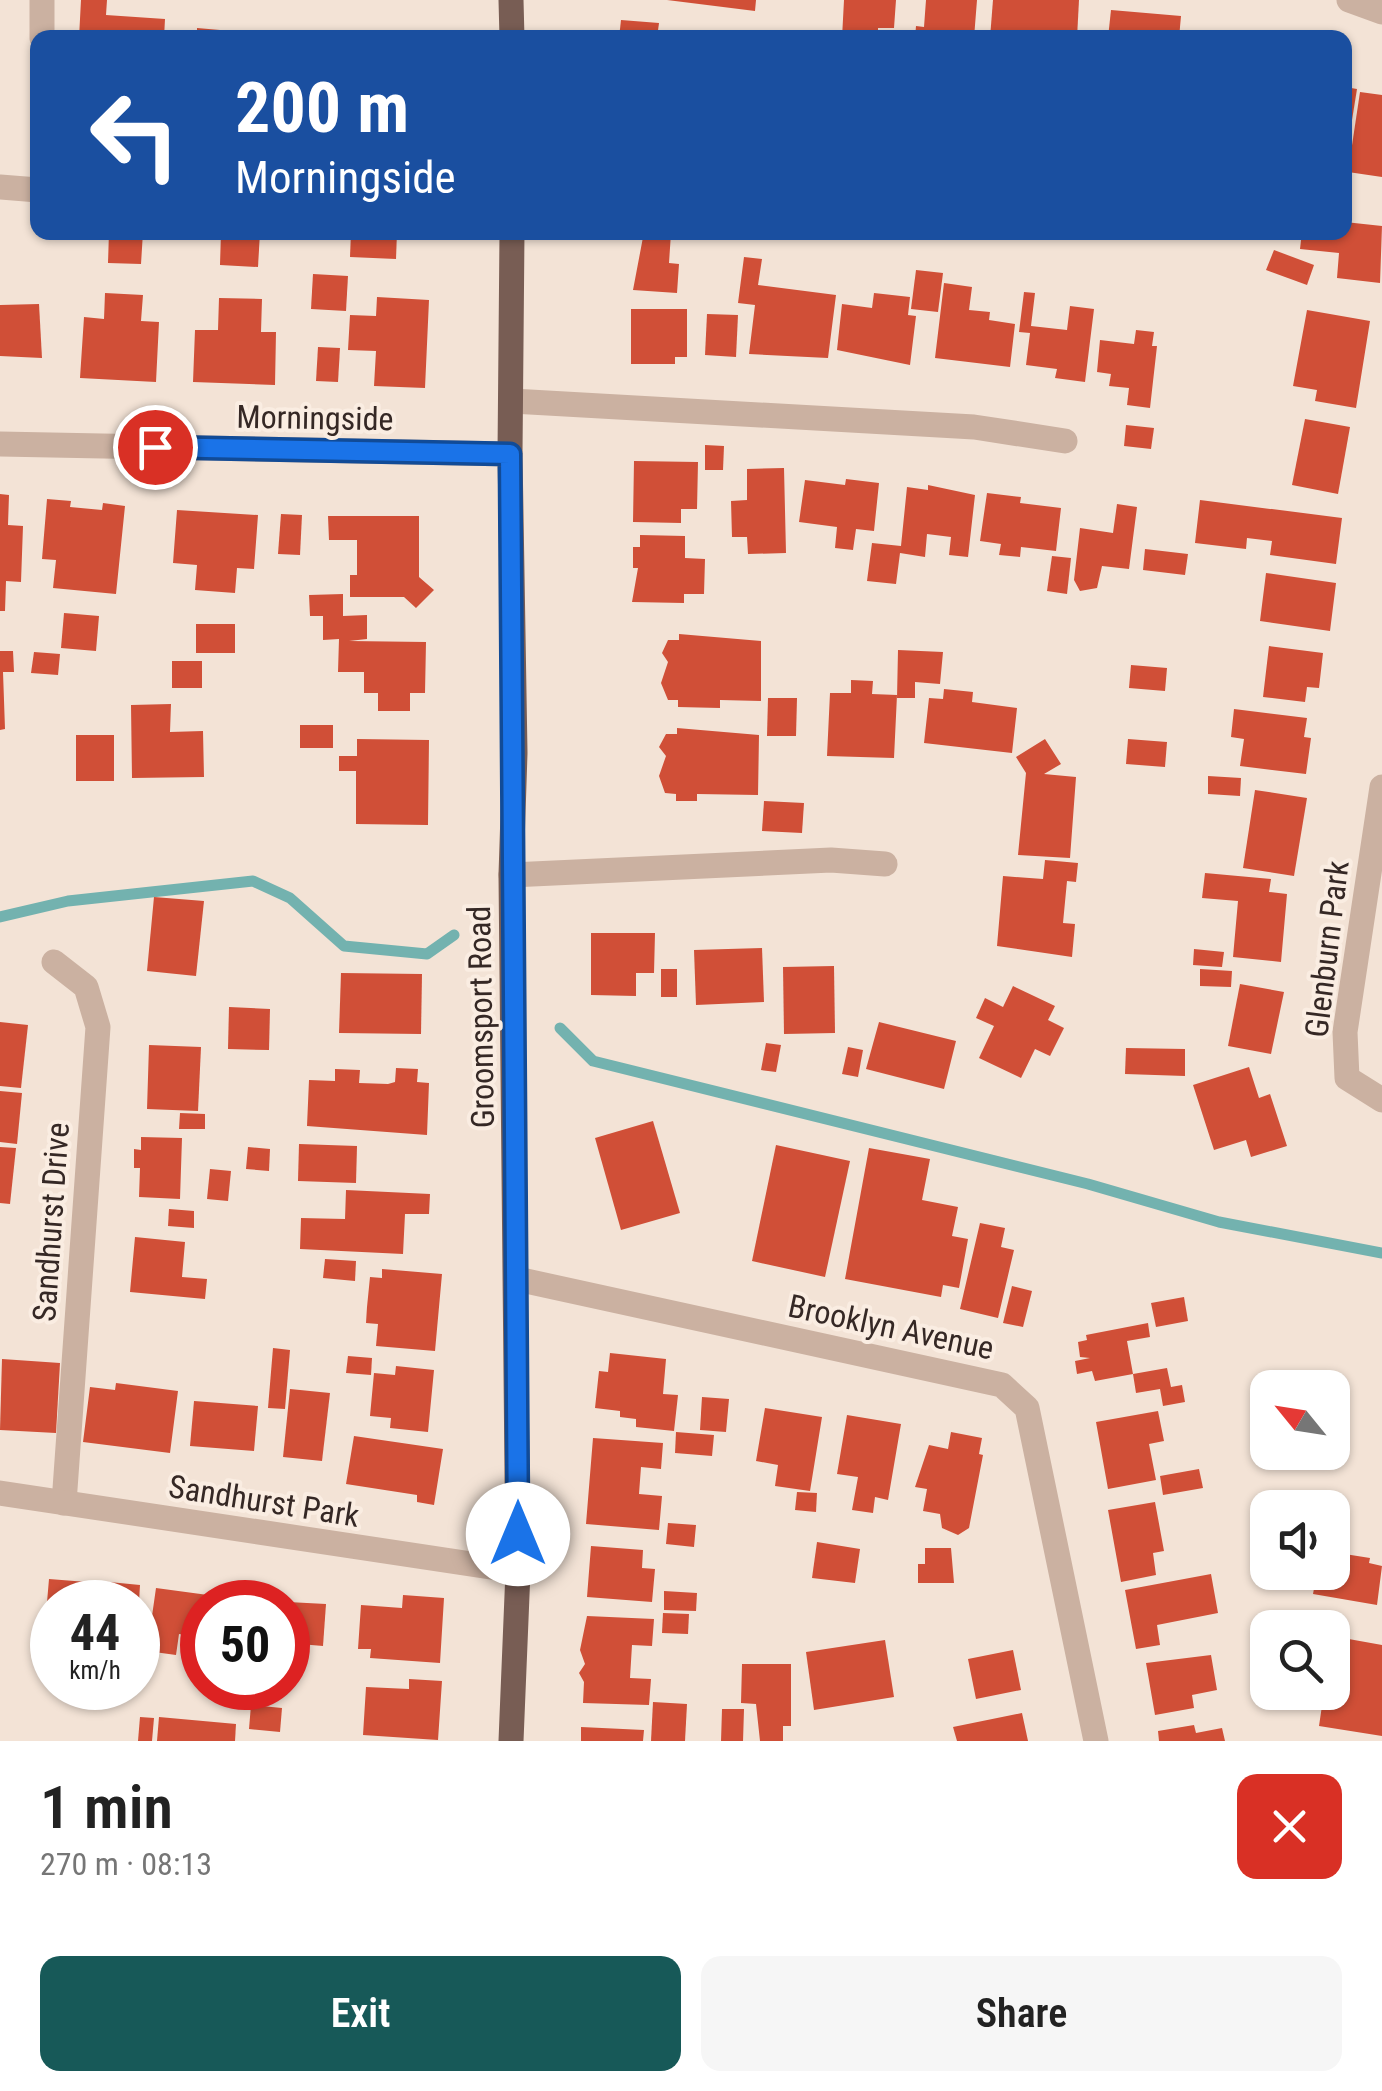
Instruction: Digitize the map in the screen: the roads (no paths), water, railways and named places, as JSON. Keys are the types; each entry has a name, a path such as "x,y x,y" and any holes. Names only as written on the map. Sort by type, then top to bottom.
{"main road":[{"path":"512,0 512,30"},
{"name":"Groomsport Road","path":"511,1741 518,1571 511,876 515,753 510,454 512,240"}],"street":[{"path":"42,0 42,30"},
{"path":"1349,0 1382,12"},
{"path":"0,188 30,190"},
{"path":"512,401 974,427 1065,441"},
{"name":"Morningside","path":"0,444 510,454"},
{"name":"Glenburn Park","path":"1382,787 1345,1032 1346,1078 1382,1100"},
{"path":"511,876 831,860 885,864"},
{"name":"Sandhurst Drive","path":"54,962 86,987 98,1026 64,1503"},
{"name":"Brooklyn Avenue","path":"517,1279 1002,1385 1027,1408 1096,1741"},
{"name":"Sandhurst Park","path":"0,1493 518,1571"}],"waterway":[{"path":"0,917 68,901 253,881 290,898 344,946 427,954 454,935"},
{"path":"560,1028 593,1061 1088,1184 1219,1222 1382,1253"}]}
